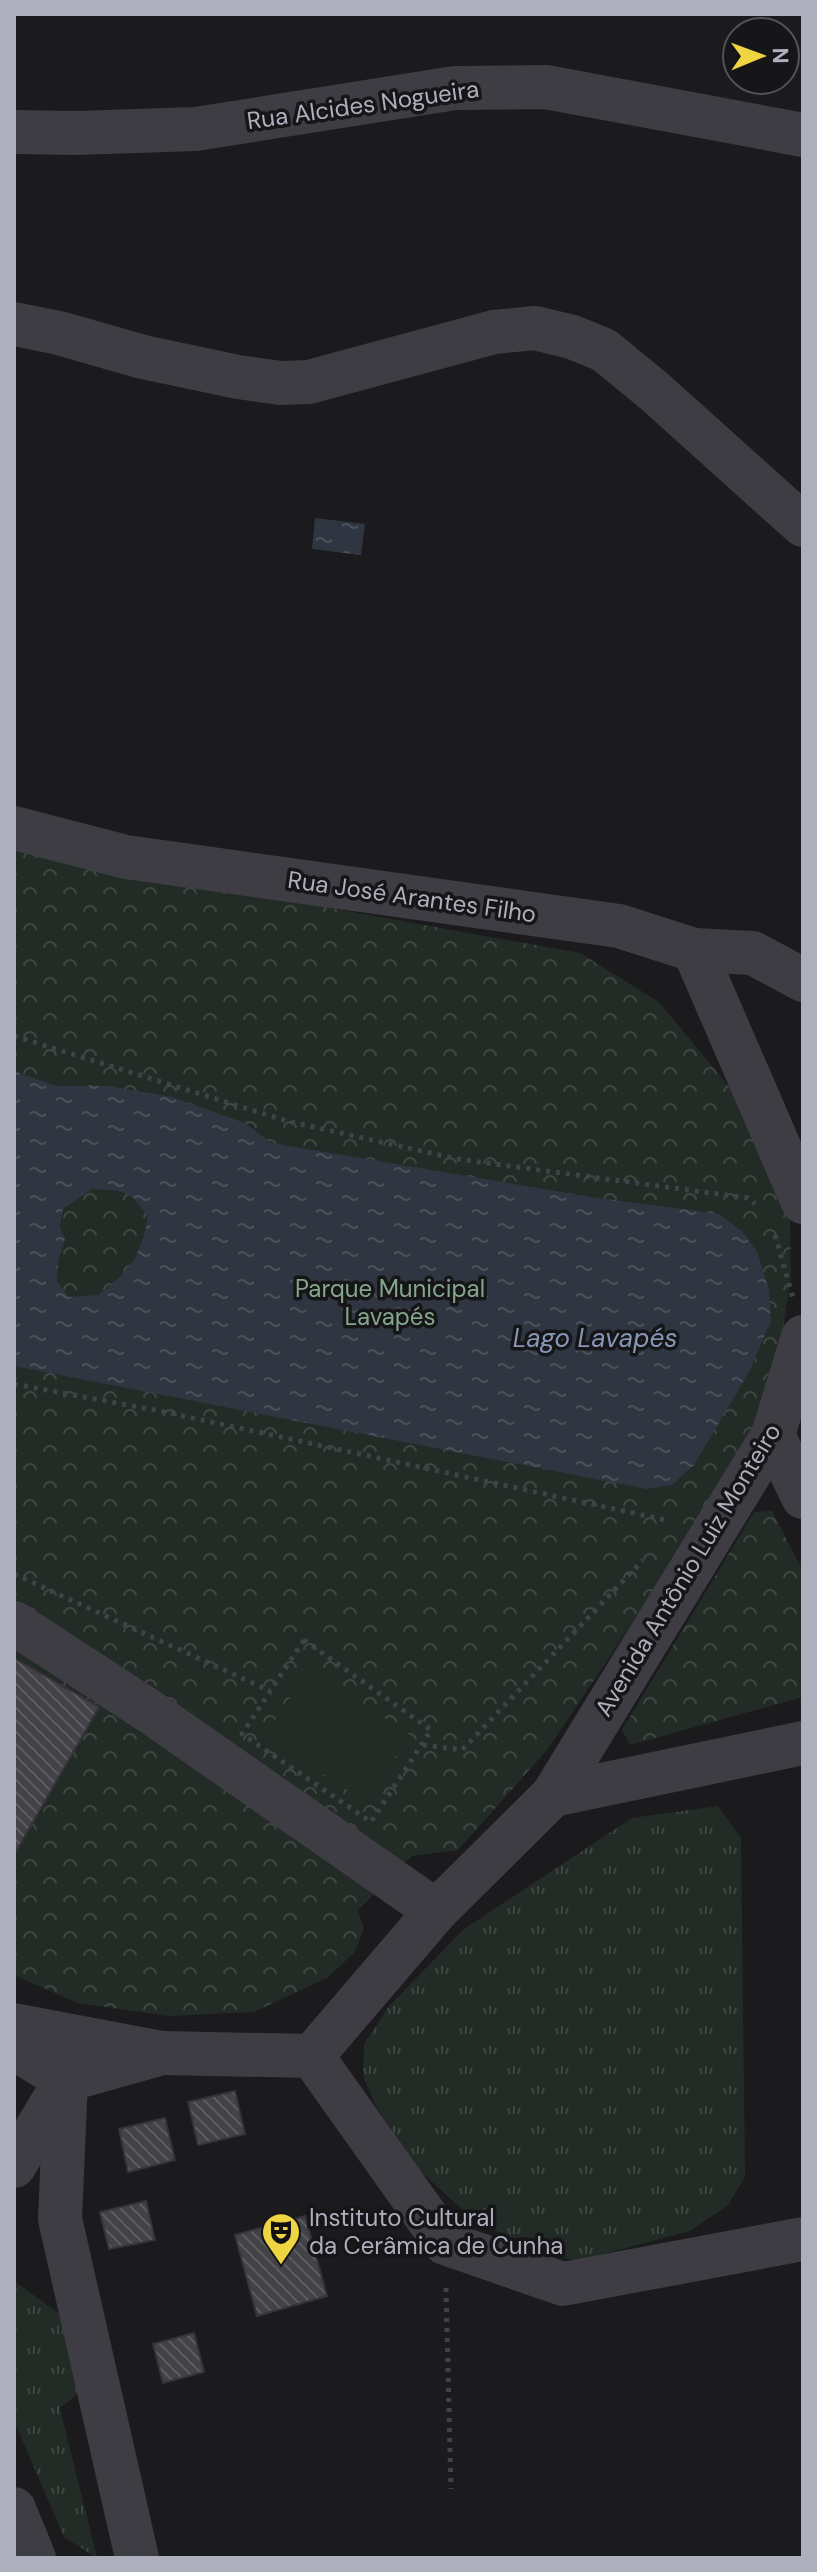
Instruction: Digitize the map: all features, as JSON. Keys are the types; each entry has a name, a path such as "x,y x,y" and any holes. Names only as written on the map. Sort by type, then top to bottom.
{"street":[{"name":"Rua Alcides Nogueira","path":"14,132 196,129 455,88 546,87 803,135"},
{"path":"14,324 143,357 281,383 309,382 337,376 494,332 535,328 572,337 604,350 803,525"},
{"name":"Rua José Arantes Filho","path":"14,828 126,857 619,926 694,950 753,953 803,980"},
{"path":"694,950 803,1202"},
{"name":"Avenida Antônio Luiz Monteiro","path":"312,2056 436,1911 553,1795 773,1435 798,1319"},
{"path":"773,1435 803,1497"},
{"path":"14,1623 152,1713 436,1911"},
{"path":"553,1795 803,1743"},
{"path":"14,2025 162,2053 312,2056 445,2243 563,2284 803,2239"},
{"path":"14,2048 66,2080"},
{"path":"14,2166 66,2080 162,2053"},
{"path":"66,2080 60,2219 137,2558"},
{"path":"14,2509 34,2558"}],"path":[{"path":"14,1036 287,1121 457,1159 748,1198 760,1209"},
{"path":"775,1234 798,1319"},
{"path":"14,1384 165,1412 679,1523 668,1534"},
{"path":"423,1745 462,1750 646,1557"},
{"path":"14,1574 270,1691"},
{"path":"304,1640 431,1730 371,1822 242,1734 270,1691 304,1640"},
{"path":"445,2243 451,2489"}],"green space":[{"name":"Parque Municipal Lavapés","path":"14,851 580,953 659,1002 740,1100 790,1213 791,1276 772,1403 656,1587 548,1749 458,1850 412,1856 358,1910 364,1929 354,1953 327,1978 254,2012 169,2016 77,2003 14,1975"},
{"path":"772,1511 803,1571 803,1697 630,1745 622,1730 754,1512"},
{"path":"309,1668 410,1735 366,1802 265,1736"},
{"path":"718,1806 741,1838 745,2177 728,2205 690,2231 577,2261 527,2249 465,2212 418,2169 376,2106 363,2076 364,2044 389,2006 464,1929 632,1818"},
{"path":"14,2281 60,2314 86,2387 60,2408 97,2558 64,2537 14,2421"}],"water":[{"path":"315,518 365,524 361,555 312,549"},
{"name":"Lago Lavapés","path":"14,1071 56,1086 108,1086 172,1097 245,1123 271,1143 591,1197 719,1214 743,1232 758,1254 769,1290 771,1321 750,1370 694,1465 672,1485 647,1489 14,1366","holes":["92,1189 119,1191 136,1201 148,1217 144,1236 135,1259 119,1278 98,1295 69,1297 57,1282 58,1261 65,1239 60,1227 63,1209"]}],"building":[{"path":"14,1658 99,1707 14,1855"},
{"path":"235,2091 245,2134 198,2145 188,2102"},
{"path":"165,2118 175,2160 128,2172 119,2129"},
{"path":"146,2201 155,2240 109,2249 100,2212"},
{"name":"Instituto Cultural da Cerâmica de Cunha","path":"305,2216 327,2296 257,2316 235,2235"},
{"path":"194,2333 204,2372 163,2383 153,2344"}],"place":[{"name":"Instituto Cultural da Cerâmica de Cunha","path":"281,2266"}]}
